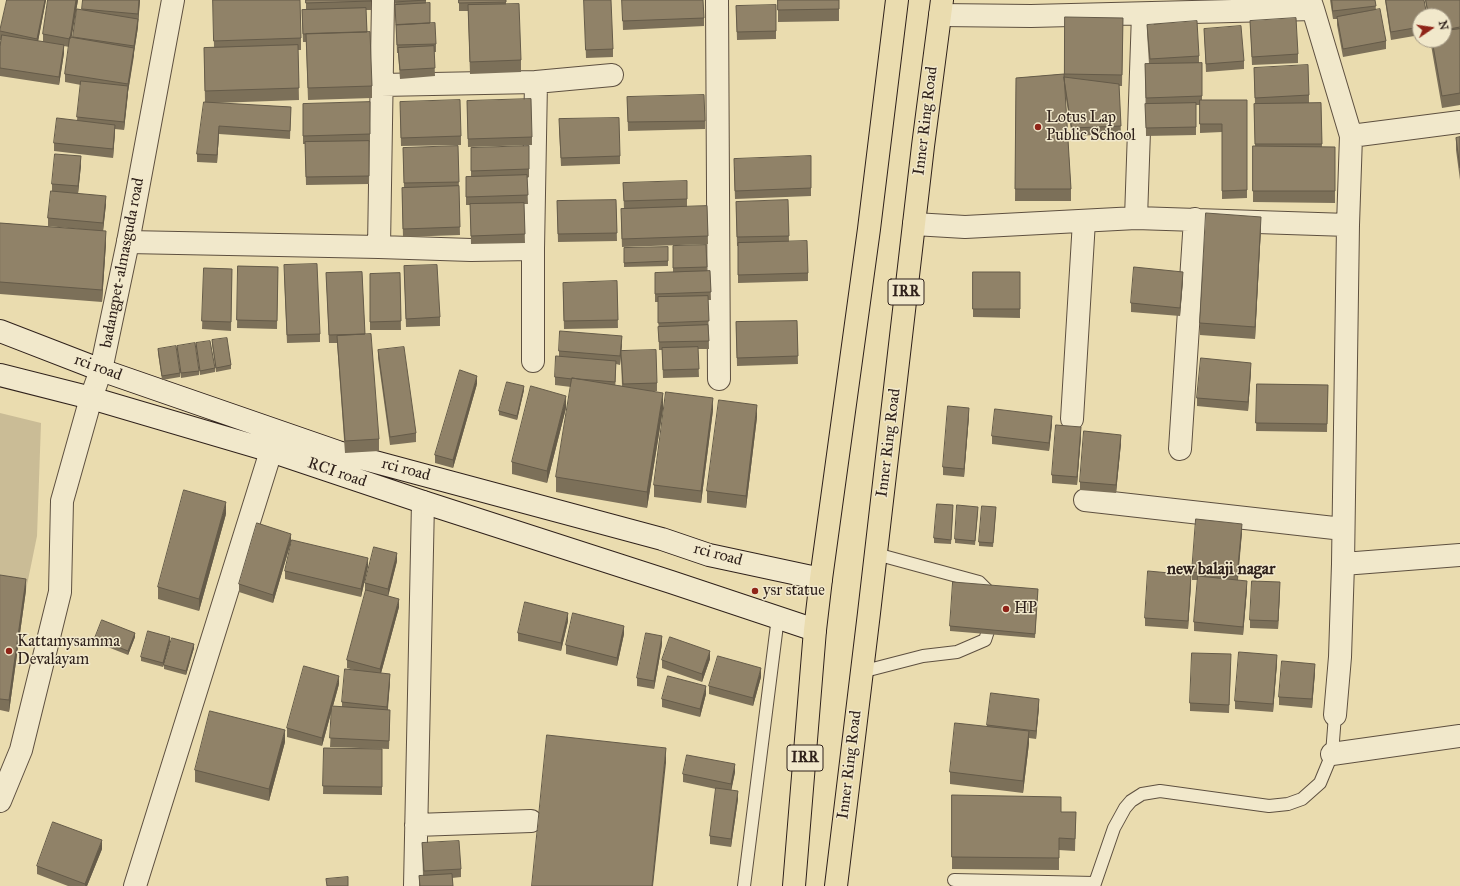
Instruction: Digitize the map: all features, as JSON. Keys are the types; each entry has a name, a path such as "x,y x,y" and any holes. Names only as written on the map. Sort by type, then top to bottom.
{"highway":[{"name":"IRR","path":"794,886 815,630 869,229 897,0"},
{"name":"Inner Ring Road","path":"836,886 941,8"}],"street":[{"name":"badangpet-almasguda road","path":"0,801 21,750 60,592 62,501 91,398 101,370 128,242 173,0"},
{"path":"379,247 383,0"},
{"path":"717,0 719,379"},
{"path":"941,8 1031,16 1143,14 1312,4 1351,136 1348,225 1343,564 1340,657 1335,715"},
{"path":"1136,218 1143,14"},
{"path":"381,85 536,82 612,75"},
{"path":"533,361 533,249 536,82"},
{"path":"1351,136 1460,122"},
{"path":"914,224 965,227 1136,218 1348,225"},
{"path":"1180,449 1195,219"},
{"path":"1072,419 1084,221"},
{"path":"128,242 471,250 533,249"},
{"name":"rci road","path":"0,331 101,370 338,452 662,539 709,554 821,579"},
{"name":"RCI road","path":"0,375 91,398 271,451 778,617"},
{"path":"135,886 271,451"},
{"path":"1085,500 1343,529"},
{"path":"414,886 423,502"},
{"path":"1343,564 1460,555"},
{"path":"778,617 815,630"},
{"path":"1332,754 1460,736"},
{"path":"416,825 532,821"}],"lane":[{"path":"861,672 923,656 957,652 985,640 994,608 991,594 979,582 876,554"},
{"path":"744,886 778,617"},
{"path":"954,880 1009,884 1094,885 1114,828 1128,805 1142,794 1160,792 1269,806 1288,804 1302,799 1320,784 1332,754 1335,715"}],"shaded area":[{"path":"0,413 41,423 37,536 26,590 0,587"}],"building":[{"path":"7,0 45,0 37,39 0,31"},
{"path":"48,0 76,0 70,39 43,34"},
{"path":"83,0 139,0 138,14 82,9"},
{"path":"213,0 300,0 301,38 214,41"},
{"path":"306,0 371,0 371,1 306,3"},
{"path":"395,0 426,0 395,2"},
{"path":"459,0 506,0 506,2 459,3"},
{"path":"584,0 611,0 613,49 586,50"},
{"path":"622,0 703,0 704,18 623,21"},
{"path":"778,0 839,0 839,9 778,10"},
{"path":"1332,0 1375,0 1376,6 1333,11"},
{"path":"1386,0 1424,0 1426,8 1412,8 1412,28 1391,32"},
{"path":"1426,0 1460,0 1460,27 1452,28 1452,8 1428,8"},
{"path":"430,3 430,23 396,25 395,5"},
{"path":"519,4 521,60 470,62 468,5"},
{"path":"776,5 776,31 737,32 736,6"},
{"path":"366,8 367,32 303,34 302,10"},
{"path":"77,9 138,19 134,46 73,37"},
{"path":"1380,9 1386,41 1343,49 1337,17"},
{"path":"1065,17 1123,18 1122,75 1064,74"},
{"path":"1296,18 1298,54 1252,57 1250,21"},
{"path":"1197,21 1199,56 1150,59 1147,25"},
{"path":"435,23 436,44 397,45 396,25"},
{"path":"1241,26 1244,61 1206,64 1204,29"},
{"path":"1460,29 1460,93 1442,96 1433,48 1452,48 1452,30"},
{"path":"370,32 372,86 308,88 306,34"},
{"path":"2,35 64,45 59,77 0,68 0,47"},
{"path":"70,37 134,48 128,84 65,74"},
{"path":"298,45 299,88 205,91 204,48"},
{"path":"434,46 435,68 400,70 398,48"},
{"path":"1202,63 1202,96 1146,98 1145,64"},
{"path":"1308,65 1309,95 1255,98 1254,68"},
{"path":"1064,74 1071,189 1015,189 1016,78"},
{"path":"1064,77 1119,84 1121,126 1072,128"},
{"path":"81,81 128,86 124,122 77,117"},
{"path":"704,95 705,121 628,122 627,97"},
{"path":"531,99 532,137 468,139 467,101"},
{"path":"460,100 461,136 401,138 400,102"},
{"path":"1200,100 1247,100 1247,190 1222,191 1222,124 1200,124"},
{"path":"204,102 291,107 290,131 219,126 217,155 197,154"},
{"path":"370,102 370,134 303,136 303,104"},
{"path":"1196,103 1196,127 1146,128 1145,104"},
{"path":"1321,103 1322,144 1255,144 1254,104"},
{"path":"57,118 115,125 113,149 54,143"},
{"path":"619,118 620,156 561,158 559,119"},
{"path":"1460,137 1460,168 1456,138"},
{"path":"369,141 369,176 306,177 305,142"},
{"path":"458,146 459,182 404,183 403,148"},
{"path":"529,146 529,169 471,171 471,148"},
{"path":"1253,146 1335,147 1335,191 1253,191"},
{"path":"55,154 81,156 78,186 52,184"},
{"path":"811,156 811,188 735,191 734,159"},
{"path":"527,175 528,195 466,197 466,177"},
{"path":"687,181 687,199 624,201 623,183"},
{"path":"459,186 460,227 403,229 402,188"},
{"path":"51,191 106,196 103,223 48,218"},
{"path":"616,200 617,233 558,234 557,201"},
{"path":"788,200 789,236 737,237 736,202"},
{"path":"524,203 525,234 471,236 470,204"},
{"path":"707,206 708,236 622,239 621,209"},
{"path":"1206,213 1261,217 1255,327 1200,323"},
{"path":"0,223 106,231 102,290 0,282"},
{"path":"807,241 808,273 738,275 738,243"},
{"path":"706,245 707,267 673,268 673,246"},
{"path":"668,247 668,261 624,263 624,248"},
{"path":"317,264 320,334 287,335 284,265"},
{"path":"437,265 440,317 406,319 404,266"},
{"path":"238,266 278,267 277,321 237,320"},
{"path":"1134,267 1183,272 1180,308 1131,303"},
{"path":"204,268 232,269 231,322 202,321"},
{"path":"710,271 711,292 655,294 655,273"},
{"path":"362,272 365,334 329,335 326,273"},
{"path":"973,272 1020,272 1020,309 973,309"},
{"path":"400,273 401,321 370,322 370,274"},
{"path":"617,281 618,320 564,321 563,283"},
{"path":"708,296 709,321 658,323 658,297"},
{"path":"797,321 798,356 737,358 736,322"},
{"path":"708,325 709,341 659,342 658,327"},
{"path":"560,331 622,336 620,356 559,351"},
{"path":"371,334 379,439 345,441 337,336"},
{"path":"227,338 231,365 216,368 212,340"},
{"path":"210,341 215,368 200,371 196,343"},
{"path":"195,343 199,371 181,373 177,346"},
{"path":"176,346 180,373 162,376 158,349"},
{"path":"404,347 416,433 390,437 378,350"},
{"path":"698,347 699,369 663,370 662,348"},
{"path":"656,350 657,383 623,384 621,351"},
{"path":"556,356 616,361 615,382 555,377"},
{"path":"1201,358 1251,363 1248,402 1197,398"},
{"path":"460,370 477,376 453,460 435,455"},
{"path":"572,378 663,393 647,492 556,477"},
{"path":"507,382 524,386 517,416 499,411"},
{"path":"1257,384 1328,385 1327,424 1256,423"},
{"path":"531,386 566,396 547,471 512,462"},
{"path":"666,392 713,398 701,491 654,485"},
{"path":"719,400 757,405 746,496 707,491"},
{"path":"948,406 969,408 964,469 943,467"},
{"path":"995,409 1052,416 1049,443 992,436"},
{"path":"1056,425 1081,427 1077,477 1052,475"},
{"path":"1084,431 1121,435 1116,485 1080,482"},
{"path":"184,490 226,502 199,599 158,587"},
{"path":"937,504 953,505 951,540 934,538"},
{"path":"957,505 978,507 975,541 955,539"},
{"path":"982,506 996,507 993,543 979,542"},
{"path":"1196,519 1242,524 1237,576 1192,572"},
{"path":"257,523 291,534 273,595 239,584"},
{"path":"292,540 368,558 361,589 285,571"},
{"path":"374,547 397,553 388,589 365,583"},
{"path":"1148,571 1191,575 1188,621 1145,618"},
{"name":"Kattamysamma Devalayam","path":"0,575 26,579 9,700 0,699"},
{"path":"1198,576 1247,581 1243,627 1194,622"},
{"path":"1252,581 1280,582 1278,621 1250,620"},
{"path":"953,582 1038,589 1035,634 950,626"},
{"path":"366,590 399,599 380,669 347,660"},
{"path":"525,602 568,613 561,643 518,633"},
{"path":"573,613 624,626 617,658 566,645"},
{"path":"102,620 135,633 128,651 95,638"},
{"path":"148,631 170,637 163,663 141,657"},
{"path":"646,633 662,636 654,681 637,678"},
{"path":"670,637 710,651 702,674 662,660"},
{"path":"172,638 194,644 186,671 164,665"},
{"path":"1239,652 1277,655 1273,704 1235,701"},
{"path":"1192,653 1231,654 1229,705 1190,703"},
{"path":"718,656 761,668 753,698 709,686"},
{"path":"1282,661 1315,664 1312,699 1279,697"},
{"path":"304,666 339,676 322,738 287,728"},
{"path":"345,669 390,674 387,707 342,702"},
{"path":"668,676 706,686 700,709 662,699"},
{"path":"991,693 1039,699 1036,731 987,725"},
{"path":"332,706 390,710 389,741 330,738"},
{"path":"210,711 285,730 269,789 195,770"},
{"path":"955,723 1029,731 1023,781 950,772"},
{"path":"547,735 666,748 652,886 532,886"},
{"path":"324,748 382,749 382,787 323,786"},
{"path":"687,755 735,764 731,784 683,774"},
{"path":"716,788 738,791 731,839 710,836"},
{"path":"952,795 1061,797 1061,812 1076,812 1075,839 1059,838 1059,858 952,857"},
{"path":"53,822 102,840 85,884 37,866"},
{"path":"459,841 461,869 424,871 422,843"},
{"path":"452,874 453,886 420,886 419,876"},
{"path":"348,877 348,886 327,886 326,879"}],"place":[{"name":"Lotus Lap Public School","path":"1038,127"},
{"name":"ysr statue","path":"755,591"},
{"name":"HP","path":"1006,609"},
{"name":"Kattamysamma Devalayam","path":"9,651"}],"district":[{"name":"new balaji nagar","path":"1221,570"}]}
